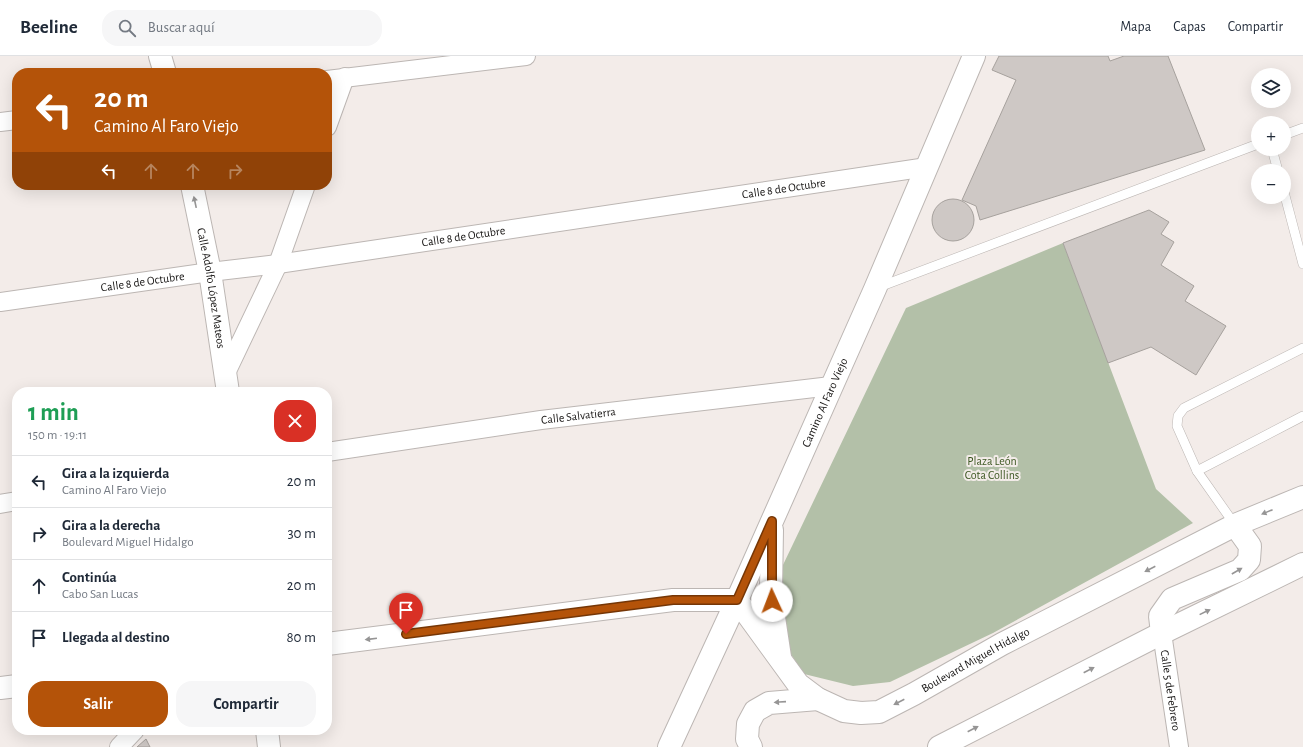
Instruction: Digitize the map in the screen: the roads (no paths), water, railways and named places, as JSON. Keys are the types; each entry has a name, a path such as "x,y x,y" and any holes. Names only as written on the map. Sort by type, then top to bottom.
{"main road":[{"path":"160,56 164,68"},
{"name":"Camino Al Faro Viejo","path":"668,747 737,600 772,521 974,56"},
{"name":"Calle Adolfo López Mateos","path":"193,190 210,272 227,382"},
{"name":"Boulevard Miguel Hidalgo","path":"737,600 798,684 818,699 844,711 861,713 879,712 1002,644 1235,525 1303,497"},
{"path":"772,521 773,611 780,661"},
{"path":"1162,633 1160,616 1172,599 1240,570 1249,560 1250,546 1235,525"},
{"path":"939,747 1162,633 1303,564"},
{"path":"332,643 673,600 737,600"},
{"path":"0,688 12,687"},
{"path":"751,747 747,739 748,724 755,711 769,703 818,699"},
{"path":"268,735 269,747"}],"street":[{"path":"332,79 472,59 526,56"},
{"path":"332,113 345,77"},
{"path":"0,122 12,121"},
{"name":"Calle 8 de Octubre","path":"0,302 210,272 278,264 927,167"},
{"path":"227,382 278,264 304,190"},
{"name":"Calle Salvatierra","path":"332,451 541,420 831,386"},
{"path":"0,504 12,502"},
{"name":"Calle 5 de Febrero","path":"1162,633 1179,747"},
{"path":"119,747 130,735"}],"lane":[{"path":"1291,132 1303,128"},
{"path":"874,288 1251,147"},
{"path":"1287,204 1303,264"},
{"path":"1235,525 1197,471 1177,426 1178,416 1184,408 1303,348"},
{"path":"1197,471 1303,416"}],"park label":[{"name":"Plaza León Cota Collins","path":"992,468"}]}
